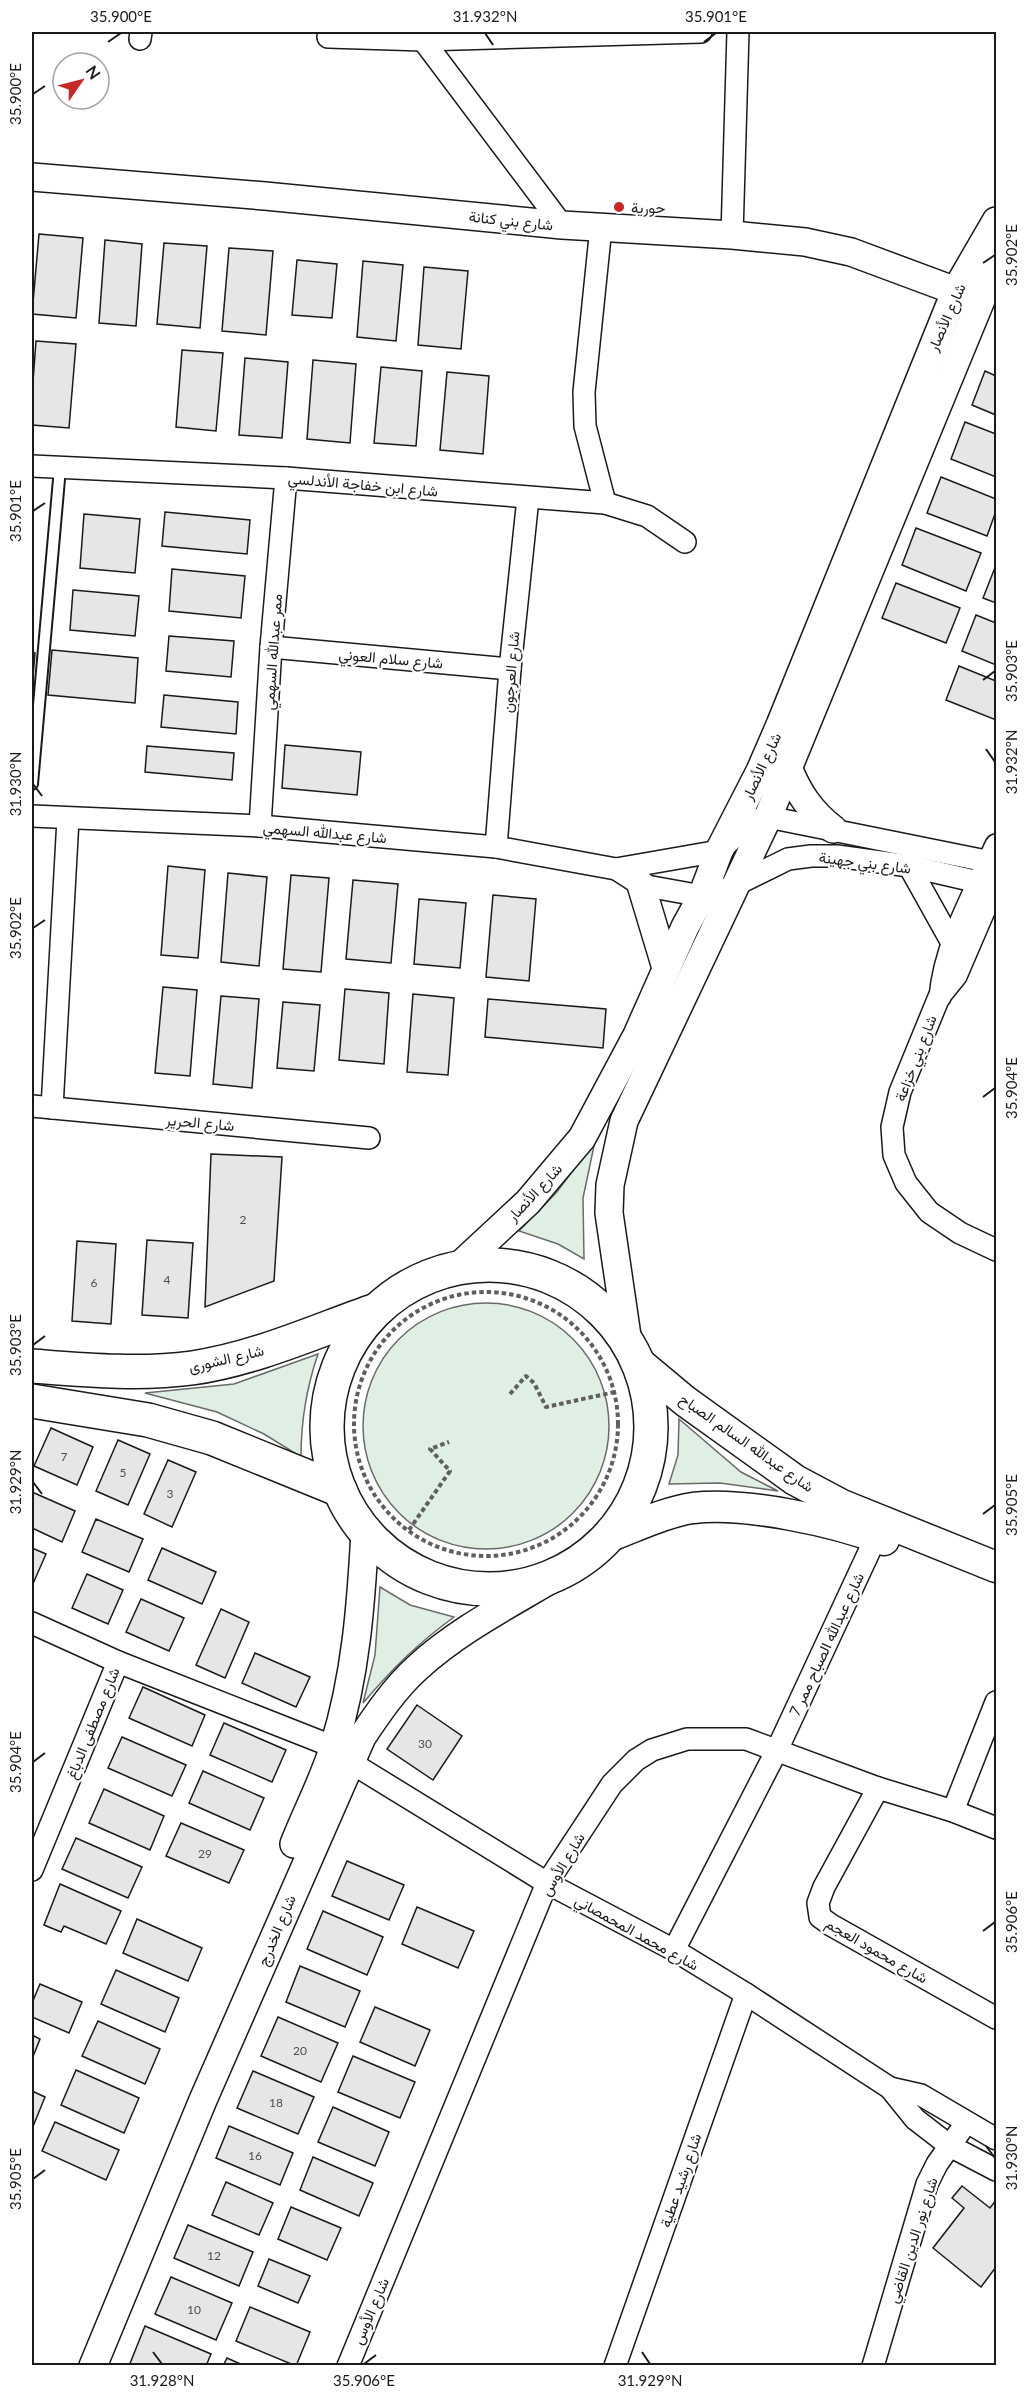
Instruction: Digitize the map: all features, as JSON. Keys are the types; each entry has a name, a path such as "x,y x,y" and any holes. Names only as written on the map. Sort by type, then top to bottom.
{"main road":[{"path":"483,1265 510,1266 554,1278 592,1302 608,1317 632,1352 650,1403 650,1451 643,1480 634,1502 610,1536 591,1555 560,1574 518,1588 482,1590 456,1586 414,1571 385,1551 365,1532 351,1512 340,1490 329,1453 327,1423 330,1394 339,1366 364,1324 377,1309 414,1283 439,1272 483,1265"},
{"name":"شارع الشورى","path":"32,1366 87,1371 193,1368 271,1348 377,1309"},
{"name":"شارع عبدالله السالم الصباح","path":"632,1352 685,1401 795,1480 842,1505 996,1567"},
{"path":"32,1401 148,1420 212,1438 340,1490"},
{"name":"شارع عبدالله السالم الصباح","path":"610,1536 664,1515 692,1508 722,1507 802,1517 876,1537 996,1586"}],"street":[{"path":"328,37 423,40 701,32"},
{"path":"732,235 738,32"},
{"path":"423,40 562,225"},
{"name":"شارع بني كنانة","path":"32,177 265,196 562,225 732,235 805,242 851,252 981,300"},
{"name":"شارع الأنصار","path":"632,1352 609,1213 614,1157 624,1120 768,817 788,767 895,440 956,290 996,221"},
{"path":"601,227 584,392 585,426 605,503"},
{"name":"شارع الأنصار","path":"457,1268 528,1202 582,1138 637,1035 685,927 702,896 719,850 831,633 921,447 981,300 996,243"},
{"path":"895,440 921,447"},
{"name":"شارع ابن خفاجة الأندلسي","path":"32,466 286,478 605,503 647,516 685,542"},
{"name":"ممر عبدالله السهمي","path":"260,826 271,647 286,478"},
{"name":"شارع العرجون","path":"496,847 510,669 528,498"},
{"name":"شارع سلام العوني","path":"271,647 510,669"},
{"path":"788,767 795,786 805,802 833,829"},
{"name":"شارع عبدالله السهمي","path":"32,816 260,826 496,847 616,869 719,850"},
{"path":"719,850 742,830 768,817"},
{"name":"شارع بني جهينة","path":"768,817 994,856"},
{"path":"42,1107 68,819"},
{"name":"شارع بني جهينة","path":"737,884 788,859 811,856 837,856 909,866 992,884"},
{"name":"شارع بني خزاعة","path":"939,997 956,976 992,884 994,856"},
{"path":"909,866 952,943"},
{"name":"شارع عبدالله السهمي","path":"616,869 641,885 702,896 719,893 737,884"},
{"name":"شارع بني خزاعة","path":"992,884 952,943 942,972 939,997 900,1092 892,1127 894,1155 906,1184 929,1212 960,1233 996,1250"},
{"path":"641,885 666,968"},
{"name":"شارع الحرير","path":"42,1107 369,1138"},
{"name":"شارع الخدرج","path":"93,2366 342,1754 356,1651 365,1532"},
{"name":"شارع عبدالله الصباح ممر 7","path":"674,1950 777,1750 876,1537"},
{"name":"شارع الخدرج","path":"74,2366 199,2075 342,1754 362,1737 388,1698 416,1669 446,1644 560,1574"},
{"name":"شارع مصطفى الدباغ","path":"32,1623 118,1662 32,1870"},
{"name":"شارع محمد المحمصاني","path":"118,1662 342,1754 548,1883 674,1950 746,1994 890,2088 915,2119 950,2146 996,2170"},
{"path":"953,1810 996,1702"},
{"name":"شارع الأوس","path":"348,2366 548,1883 612,1784 636,1760 652,1750 687,1739 746,1739 878,1788 953,1810 996,1828"},
{"name":"شارع محمود العجم","path":"878,1788 824,1887 818,1903 820,1917 839,1930 996,2018"},
{"name":"شارع رشيد عطية","path":"615,2366 746,1994"},
{"name":"شارع محمد المحمصاني","path":"890,2088 921,2095 996,2139"},
{"name":"شارع نور الدين القاضي","path":"873,2366 927,2184 937,2164 966,2123"}],"lane":[{"path":"32,784 60,468"}],"path":[{"path":"454,1292 506,1293 552,1310 574,1326 593,1346 615,1392 618,1445 600,1491 566,1532 518,1554 467,1557 442,1548 410,1530 380,1504 355,1455 354,1405 361,1379 372,1355 407,1318 429,1303 454,1292"},
{"path":"510,1394 526,1376 534,1383 546,1407 615,1392"},
{"path":"410,1530 450,1471 430,1449 449,1442"}],"green space":[{"path":"595,1141 583,1198 584,1259 558,1244 519,1231 556,1193"},
{"path":"498,1303 522,1308 544,1317 555,1323 573,1339 589,1357 600,1379 607,1402 609,1426 607,1450 600,1473 589,1495 573,1513 555,1529 522,1544 498,1549 474,1549 450,1544 417,1529 383,1495 372,1473 365,1450 363,1414 368,1390 383,1357 417,1323 439,1312 462,1305"},
{"path":"318,1354 305,1405 301,1457 264,1434 217,1412 145,1393 234,1384"},
{"path":"679,1419 741,1472 778,1491 720,1483 669,1484 678,1455"},
{"path":"380,1587 410,1605 454,1617 406,1657 363,1703 375,1655"}],"building":[{"path":"39,234 83,238 76,318 32,314"},
{"path":"105,240 142,244 136,326 99,323"},
{"path":"164,243 207,246 200,328 157,324"},
{"path":"229,248 273,251 266,335 222,331"},
{"path":"297,260 337,264 332,318 292,315"},
{"path":"363,261 403,265 396,341 357,337"},
{"path":"424,267 468,271 461,349 418,345"},
{"path":"36,341 76,344 69,428 32,425"},
{"path":"182,350 223,353 216,431 176,427"},
{"path":"245,358 288,362 282,438 239,435"},
{"path":"313,360 356,364 350,443 307,439"},
{"path":"381,367 422,371 416,446 374,443"},
{"path":"985,371 996,376 996,415 972,405"},
{"path":"447,372 489,376 483,454 440,450"},
{"path":"965,422 996,434 996,477 951,459"},
{"path":"941,477 996,499 996,511 987,536 927,513"},
{"path":"165,512 250,520 247,554 162,546"},
{"path":"84,514 140,519 135,573 80,568"},
{"path":"916,528 981,553 966,591 902,565"},
{"path":"996,565 996,603 983,598"},
{"path":"172,569 245,576 241,618 169,611"},
{"path":"896,583 960,608 946,643 882,618"},
{"path":"73,590 139,596 135,636 70,630"},
{"path":"976,615 996,623 996,665 962,651"},
{"path":"169,636 234,641 231,677 166,671"},
{"path":"52,650 138,658 135,703 48,695"},
{"path":"32,652 35,653 32,689"},
{"path":"959,666 996,681 996,720 946,700"},
{"path":"164,695 238,702 236,734 161,727"},
{"path":"285,745 361,752 357,795 282,788"},
{"path":"147,746 234,753 232,780 145,772"},
{"path":"168,866 205,870 198,958 161,955"},
{"path":"228,873 267,877 259,966 221,962"},
{"path":"291,875 329,878 321,972 283,969"},
{"path":"353,880 398,884 391,963 346,959"},
{"path":"493,895 536,899 529,981 486,977"},
{"path":"419,899 466,903 460,968 414,964"},
{"path":"163,987 197,990 190,1076 155,1073"},
{"path":"345,989 389,993 384,1064 339,1060"},
{"path":"413,994 454,998 448,1075 407,1072"},
{"path":"221,996 259,999 252,1088 213,1084"},
{"path":"488,999 606,1009 603,1048 485,1037"},
{"path":"283,1002 320,1005 314,1071 277,1068"},
{"path":"211,1154 282,1157 274,1281 205,1307"},
{"path":"147,1240 193,1243 188,1318 142,1315"},
{"path":"77,1241 116,1244 111,1324 72,1321"},
{"path":"51,1428 93,1447 77,1485 34,1466"},
{"path":"118,1440 150,1454 128,1505 96,1491"},
{"path":"168,1460 196,1472 172,1527 144,1514"},
{"path":"32,1492 75,1511 62,1542 32,1528"},
{"path":"96,1519 143,1539 129,1572 82,1552"},
{"path":"32,1548 46,1554 32,1586"},
{"path":"162,1548 216,1572 202,1604 148,1580"},
{"path":"87,1574 123,1590 108,1624 72,1608"},
{"path":"141,1599 184,1618 169,1651 126,1632"},
{"path":"221,1609 249,1622 225,1678 196,1665"},
{"path":"255,1653 310,1677 296,1707 242,1683"},
{"path":"143,1687 205,1715 192,1746 129,1718"},
{"path":"417,1705 462,1736 433,1780 387,1749"},
{"path":"224,1723 286,1750 272,1782 210,1755"},
{"path":"122,1737 186,1765 172,1796 108,1768"},
{"path":"203,1771 264,1798 250,1830 189,1803"},
{"path":"104,1789 164,1816 150,1850 89,1823"},
{"path":"181,1823 244,1850 229,1883 166,1856"},
{"path":"76,1838 142,1867 128,1898 62,1869"},
{"path":"347,1861 404,1885 389,1920 332,1896"},
{"path":"60,1884 121,1911 106,1944 64,1926 61,1932 44,1925"},
{"path":"417,1907 474,1931 458,1968 402,1944"},
{"path":"323,1911 383,1937 367,1975 307,1949"},
{"path":"137,1919 202,1948 188,1981 123,1953"},
{"path":"300,1966 360,1991 345,2027 286,2002"},
{"path":"116,1970 179,1998 165,2032 101,2004"},
{"path":"40,1984 82,2002 69,2033 32,2017 32,2003"},
{"path":"375,2007 430,2030 415,2066 360,2042"},
{"path":"278,2017 338,2043 321,2082 261,2056"},
{"path":"98,2021 160,2049 145,2084 82,2056"},
{"path":"32,2035 40,2039 32,2059"},
{"path":"353,2056 415,2082 400,2118 338,2092"},
{"path":"76,2070 139,2098 124,2133 61,2105"},
{"path":"253,2071 314,2097 298,2134 237,2108"},
{"path":"32,2091 45,2097 32,2129"},
{"path":"333,2107 389,2132 375,2166 318,2142"},
{"path":"55,2122 119,2150 106,2180 42,2151"},
{"path":"229,2126 293,2153 280,2185 216,2158"},
{"path":"313,2157 373,2183 359,2216 300,2190"},
{"path":"226,2182 273,2203 259,2235 212,2215"},
{"path":"962,2186 990,2208 996,2200 996,2267 981,2287 933,2248 964,2208 952,2198"},
{"path":"291,2207 341,2228 327,2260 278,2239"},
{"path":"188,2225 253,2252 239,2286 174,2258"},
{"path":"269,2259 310,2276 298,2303 258,2286"},
{"path":"171,2277 232,2303 216,2340 155,2314"},
{"path":"250,2307 310,2332 296,2366 236,2341"},
{"path":"145,2326 211,2354 206,2366 129,2366"},
{"path":"227,2358 245,2366 223,2366"}],"place":[{"name":"حورية","path":"619,207"}]}
